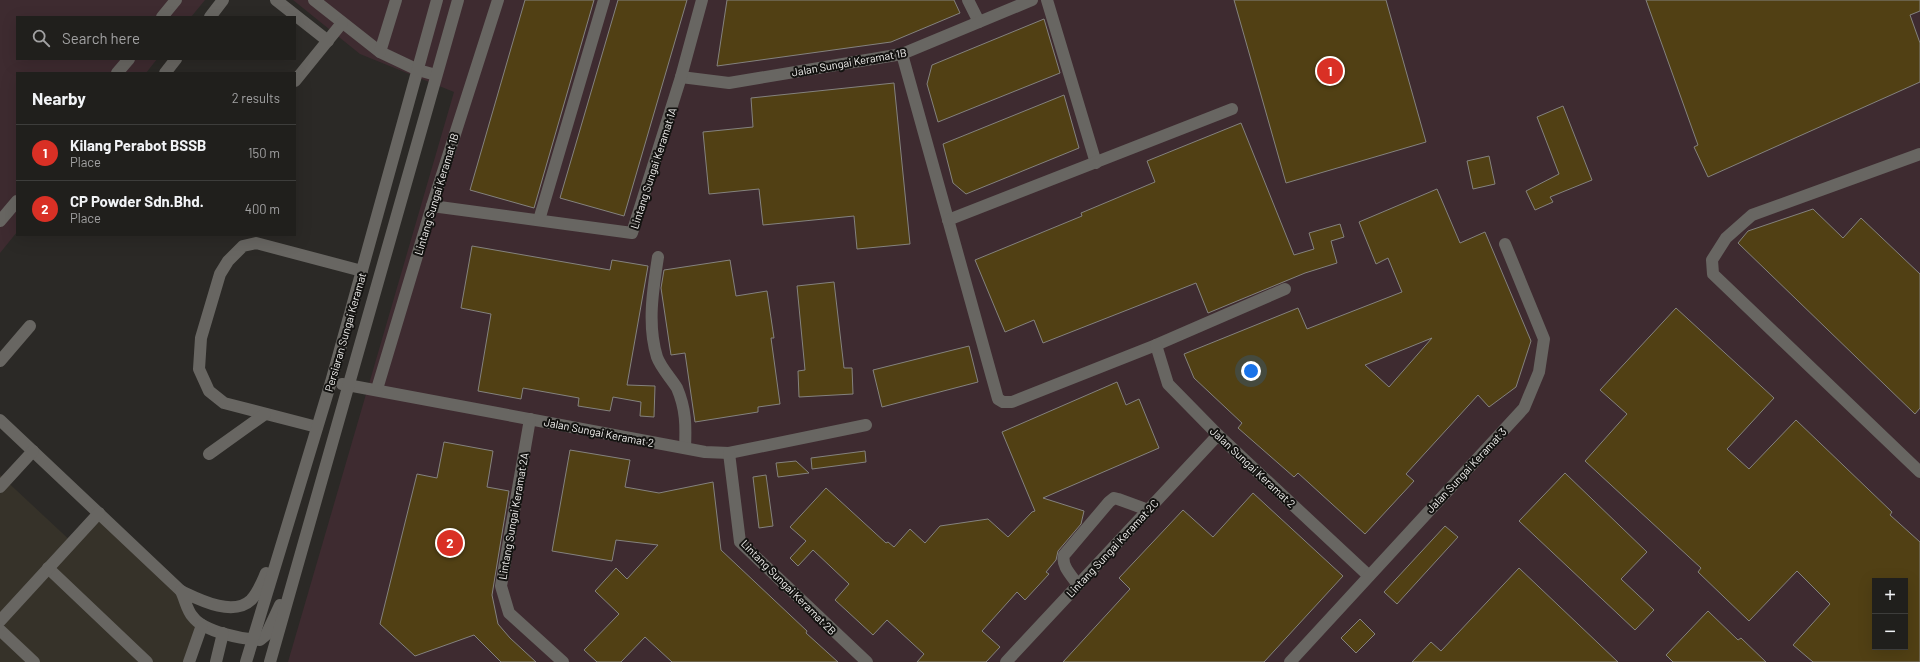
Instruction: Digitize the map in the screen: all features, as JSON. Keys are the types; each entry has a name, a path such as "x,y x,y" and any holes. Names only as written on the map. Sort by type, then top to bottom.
{"street":[{"path":"163,16 176,0"},
{"path":"211,16 223,0"},
{"path":"276,0 328,41"},
{"path":"314,0 380,52 418,70 436,75"},
{"path":"380,52 396,0"},
{"name":"Persiaran Sungai Keramat","path":"246,662 331,382 437,0"},
{"name":"Persiaran Sungai Keramat","path":"270,662 458,0"},
{"name":"Lintang Sungai Keramat 1B","path":"377,389 432,206 498,0"},
{"path":"538,220 604,0"},
{"name":"Lintang Sungai Keramat 1A","path":"432,206 632,233 681,77 702,0"},
{"path":"968,0 980,22"},
{"name":"Jalan Sungai Keramat 1B","path":"681,77 730,83 902,54 1032,0"},
{"path":"1047,0 1096,162"},
{"path":"296,80 342,23"},
{"path":"902,54 998,398 1004,402 1012,402 1156,345 1285,289"},
{"path":"119,72 128,60"},
{"path":"166,72 175,60"},
{"path":"948,220 1232,109"},
{"path":"1920,154 1752,215 1726,238 1712,260 1713,274 1920,472"},
{"path":"0,221 16,201"},
{"path":"317,428 224,403 209,391 199,369 201,338 210,302 220,274 228,261 243,246 256,244 362,271"},
{"name":"Jalan Sungai Keramat 3","path":"1290,662 1524,408 1539,372 1544,339 1506,244"},
{"path":"658,257 653,289 652,324 658,358 677,389 686,417 685,448"},
{"path":"0,361 30,326"},
{"name":"Jalan Sungai Keramat 2","path":"1156,345 1168,384 1218,435 1369,576"},
{"name":"Jalan Sungai Keramat 2","path":"331,382 377,389 706,452 729,453 866,425"},
{"path":"209,454 264,414"},
{"name":"Lintang Sungai Keramat 2A","path":"530,418 501,586 509,613 563,662"},
{"path":"0,420 181,591 205,602 220,606 240,605 250,601 256,594 285,534"},
{"name":"Lintang Sungai Keramat 2C","path":"1006,662 1218,435"},
{"path":"0,487 33,451"},
{"name":"Lintang Sungai Keramat 2B","path":"729,453 740,542 867,662"},
{"path":"1078,585 1064,564 1064,555 1109,502 1114,498 1118,498 1148,510"},
{"path":"0,621 99,513"},
{"path":"48,568 147,662"},
{"path":"181,591 192,617 202,625 223,633 252,640 260,640 266,635 280,605 292,585"},
{"path":"189,662 202,625"},
{"path":"0,630 34,662"},
{"path":"216,662 223,633"}],"shaded area":[{"path":"0,0 205,0 192,16 16,16 16,60 156,60 147,72 16,72 16,233 0,253"},
{"path":"293,0 1920,0 1920,662 288,662 454,92 360,54"},
{"path":"0,475 75,545 99,519 177,594 198,626 185,662 0,662"}],"building":[{"path":"525,0 594,0 534,208 470,190"},
{"path":"618,0 687,0 624,216 560,198"},
{"path":"727,0 954,0 960,13 891,42 717,66"},
{"path":"1234,0 1386,0 1426,142 1286,183"},
{"path":"1646,0 1920,0 1920,11 1910,15 1920,43 1920,82 1708,177 1694,147 1698,145"},
{"path":"1044,19 1060,73 938,122 927,84 932,65"},
{"path":"894,83 910,244 857,249 854,216 763,225 759,189 709,194 703,132 753,127 751,98"},
{"path":"1064,95 1079,148 966,194 953,183 943,144"},
{"path":"1563,106 1592,180 1550,197 1553,202 1535,210 1526,191 1559,174 1537,117"},
{"path":"1241,123 1294,255 1314,249 1309,233 1340,224 1344,237 1331,241 1337,263 1305,273 1208,313 1196,283 1043,343 1034,320 1005,332 975,260 1082,216 1081,213 1155,182 1147,161"},
{"path":"1489,156 1495,184 1473,189 1467,161"},
{"path":"1437,189 1460,243 1485,232 1531,341 1516,387 1489,407 1478,395 1406,474 1414,481 1365,534 1298,473 1294,477 1238,428 1242,423 1194,378 1184,354 1298,308 1307,329 1402,292 1388,258 1376,264 1359,222","holes":["1432,338 1389,387 1365,365"]},
{"path":"1813,209 1843,238 1861,218 1920,274 1920,408 1915,414 1738,243 1748,231"},
{"path":"472,246 610,270 612,260 648,266 627,385 655,386 654,417 640,416 641,402 613,397 610,411 578,406 579,398 523,388 521,399 478,391 491,314 461,308"},
{"path":"730,260 736,296 767,291 774,338 771,338 780,404 758,407 758,412 695,422 685,353 671,355 661,288 664,270"},
{"path":"834,282 844,368 852,368 853,394 799,397 798,371 805,370 797,286"},
{"path":"1676,308 1774,398 1727,449 1749,469 1796,420 1892,512 1890,515 1920,542 1920,662 1813,662 1793,645 1830,604 1797,571 1749,621 1698,572 1701,568 1585,461 1627,414 1600,390"},
{"path":"969,346 978,382 882,407 873,370"},
{"path":"1117,382 1126,405 1139,399 1159,448 1043,498 1084,511 1081,524 1058,551 1056,560 1046,572 1049,574 1025,600 1017,592 982,631 1000,647 986,662 917,662 924,654 887,620 873,635 835,600 849,584 813,550 798,566 790,558 806,541 790,527 826,488 886,543 888,542 894,547 910,529 925,543 940,526 988,519 1008,537 1032,512 1035,511 1002,432"},
{"path":"444,442 493,451 487,487 509,491 492,595 498,624 510,638 536,662 501,662 474,635 415,656 380,624 417,474 437,478"},
{"path":"570,450 630,460 625,487 659,493 713,482 721,550 838,662 672,662 645,637 621,662 597,662 584,650 619,614 595,591 616,568 627,579 658,545 616,540 612,561 552,551"},
{"path":"865,451 866,462 812,469 811,458"},
{"path":"796,461 809,473 778,477 776,463"},
{"path":"1565,473 1647,552 1621,579 1654,610 1635,630 1519,521"},
{"path":"766,475 773,526 759,528 753,477"},
{"path":"1253,493 1343,576 1264,662 1063,662 1130,589 1119,578 1183,510 1213,537"},
{"path":"1445,526 1458,537 1397,604 1384,592"},
{"path":"1519,568 1618,662 1412,662 1431,642 1441,651"},
{"path":"1708,611 1738,640 1741,638 1766,662 1673,662 1666,655"},
{"path":"1360,619 1375,634 1356,653 1341,638"}],"place":[{"name":"Kilang Perabot BSSB","path":"1330,71"},
{"name":"CP Powder Sdn.Bhd.","path":"450,543"}]}
